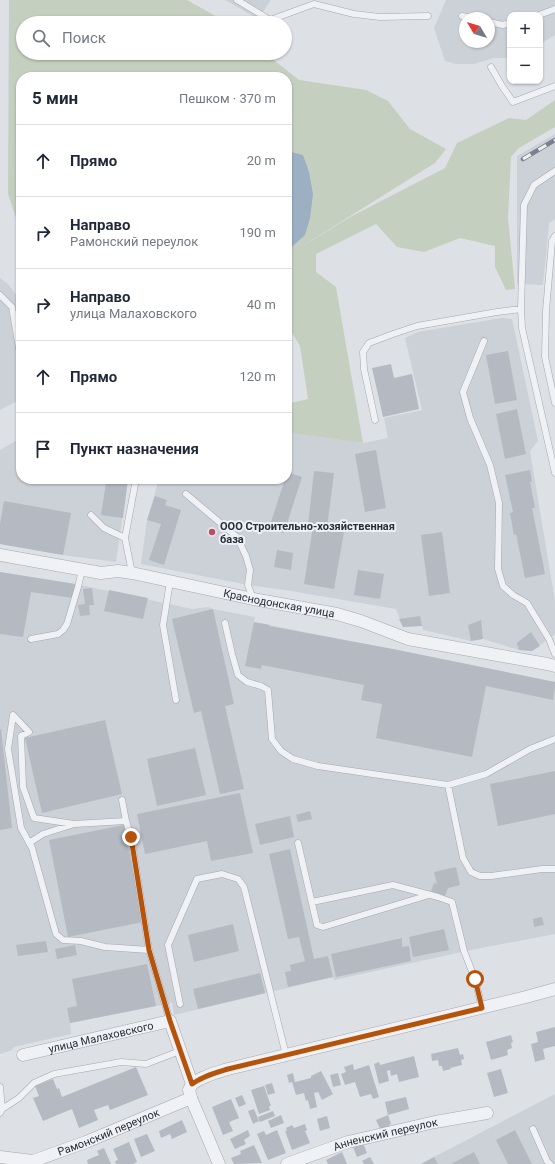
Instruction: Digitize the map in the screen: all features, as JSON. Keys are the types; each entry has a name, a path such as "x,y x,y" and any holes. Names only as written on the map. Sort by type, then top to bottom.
{"street":[{"name":"Краснодонская улица","path":"0,555 101,573 118,571 132,573 253,599 336,614 361,621 408,639 555,666"},
{"path":"219,1164 191,1098 190,1090 192,1084 199,1079 221,1071 555,989"},
{"path":"170,1021 192,1084"},
{"name":"улица Малаховского","path":"22,1055 170,1021"},
{"name":"Рамонский переулок","path":"0,1157 33,1161 93,1139 191,1098"},
{"name":"Анненский переулок","path":"287,1164 349,1142 435,1122 486,1113"}],"lane":[{"path":"237,0 263,16"},
{"path":"281,16 314,4 354,14 380,17 428,16"},
{"path":"543,13 555,9"},
{"path":"495,23 503,25 507,24"},
{"path":"491,67 513,102 555,86"},
{"path":"555,171 534,185 524,205 521,309 522,328 555,473"},
{"path":"555,236 552,241 548,277 545,357 555,403"},
{"path":"0,295 12,307 16,330"},
{"path":"375,420 363,352 369,343 417,326 521,309"},
{"path":"484,340 463,392 470,418 490,465 499,503 498,569 503,586 512,595 527,603 549,639 555,654"},
{"path":"132,573 125,538 135,484"},
{"path":"186,494 236,538 246,556 250,570 248,585 253,599"},
{"path":"92,515 104,528 125,538"},
{"path":"31,639 58,634 64,629 67,624 82,570"},
{"path":"170,582 163,624 176,700"},
{"path":"225,623 238,675 247,682 261,686 268,690 272,739 281,751 293,759 318,766 448,785 486,774 530,749 555,739"},
{"path":"126,821 74,824 34,818 23,787 21,736 29,732 13,715 8,749 21,828 32,848 56,934 63,940 81,941 105,947 149,950"},
{"path":"448,785 463,858 471,872 480,876 491,876 542,869 555,869"},
{"path":"122,800 131,837 149,950 170,1021"},
{"path":"29,843 43,834 74,824"},
{"path":"298,843 317,925 323,927 431,895"},
{"path":"180,1004 168,945 197,879 222,874 238,879 244,887 286,1055"},
{"path":"312,902 394,885 452,902 464,952 475,979 482,1008"},
{"path":"1,1111 19,1098 34,1083 54,1074 121,1062 146,1064 180,1051"},
{"path":"0,1087 1,1111"},
{"path":"533,1129 547,1161 550,1164"}],"shaded area":[{"path":"225,0 271,0 260,16 253,16"},
{"path":"446,0 555,0 555,35 543,42 543,12 507,12 507,58 494,58 474,64 456,64 445,61 434,28"},
{"path":"555,134 555,219 549,223 543,285 517,284 517,156"},
{"path":"0,278 8,284 16,295 16,402 0,410"},
{"path":"501,318 512,319 538,441 530,451 555,601 555,634 532,651 519,650 483,639 471,641 423,630 422,626 403,627 396,609 248,585 141,564 147,520 158,484 292,484 292,434 363,443 388,438 384,418 422,410 405,338 418,332"},
{"path":"16,441 16,484 127,484 116,562 63,555 0,544 0,450"},
{"path":"0,572 75,584 192,609 208,607 255,617 254,622 555,682 555,934 471,950 334,980 333,977 174,1015 172,1003 70,1023 71,1034 14,1047 12,1050 0,1054"},
{"path":"555,1094 555,1164 421,1164 434,1157"}],"green space":[{"path":"9,0 187,0 216,16 16,16 16,60 274,60 289,72 16,72 16,218 8,194"},
{"path":"292,74 299,80 366,90 388,101 410,129 446,149 435,163 293,252 352,216 445,168 457,143 509,118 526,120 555,100 555,127 519,148 511,157 508,218 515,289 506,290 495,267 495,246 460,238 424,252 397,247 376,224 316,254 316,272 336,287 363,443 292,434 292,403 308,399 300,346 292,333"}],"water":[{"path":"292,152 303,155 309,172 313,194 310,218 305,235 292,247"}],"building":[{"path":"508,351 517,400 495,404 486,355"},
{"path":"391,364 394,378 412,374 419,409 383,417 372,368"},
{"path":"517,409 526,454 505,459 496,414"},
{"path":"376,450 386,508 365,512 355,454"},
{"path":"530,470 532,482 530,482 535,508 532,508 545,574 525,578 516,534 514,535 510,513 513,512 505,475"},
{"path":"314,471 334,473 327,528 308,525"},
{"path":"292,474 302,477 284,533 269,528 283,484 292,484"},
{"path":"106,484 127,484 123,518 101,515"},
{"path":"155,496 167,500 165,505 181,510 164,565 149,560 161,524 147,520"},
{"path":"4,501 71,513 63,555 0,544 0,524"},
{"path":"313,527 344,532 334,589 304,584"},
{"path":"442,532 450,593 429,596 421,535"},
{"path":"277,550 293,553 291,570 274,567"},
{"path":"358,570 384,574 380,599 354,595"},
{"path":"0,572 75,584 73,598 31,592 23,637 0,634"},
{"path":"92,588 94,605 89,605 90,615 80,616 78,605 85,604 83,589"},
{"path":"109,590 148,598 143,619 104,611"},
{"path":"213,609 234,704 225,706 244,789 220,794 201,711 194,713 172,619"},
{"path":"420,616 422,626 403,627 399,619"},
{"path":"481,620 483,639 471,641 468,625"},
{"path":"254,622 555,682 553,700 486,686 472,757 376,738 382,704 361,700 364,685 262,665 261,669 245,666"},
{"path":"531,632 540,646 532,651 519,650 517,643"},
{"path":"105,720 122,794 42,813 25,738"},
{"path":"0,729 12,828 0,830"},
{"path":"195,748 206,795 157,806 147,759"},
{"path":"555,771 555,814 498,826 490,784"},
{"path":"240,793 253,853 211,861 207,841 145,854 137,814"},
{"path":"310,811 312,819 298,822 296,815"},
{"path":"290,816 294,837 260,845 255,824"},
{"path":"124,825 143,922 68,937 49,840"},
{"path":"290,849 314,959 328,956 333,977 288,987 285,972 291,971 290,965 305,961 299,937 288,939 269,854"},
{"path":"456,867 460,885 448,888 445,896 431,891 434,883 437,884 434,872"},
{"path":"542,917 544,925 534,927 533,919"},
{"path":"233,924 239,951 194,962 188,935"},
{"path":"444,929 449,950 413,957 409,937"},
{"path":"402,938 402,947 409,946 411,961 336,977 331,954"},
{"path":"46,941 48,952 18,956 16,945"},
{"path":"75,945 77,955 57,959 55,949"},
{"path":"147,964 156,1006 70,1023 67,1008 77,1006 72,979"},
{"path":"260,973 265,993 198,1009 193,989"},
{"path":"555,1027 555,1046 543,1049 545,1059 535,1062 531,1044 538,1042 536,1032"},
{"path":"511,1035 513,1042 511,1043 512,1048 507,1050 508,1055 491,1060 486,1042"},
{"path":"458,1048 460,1055 463,1054 464,1059 461,1060 462,1065 443,1071 442,1066 439,1066 438,1060 432,1061 431,1054"},
{"path":"414,1056 419,1077 399,1082 397,1074 391,1076 390,1070 387,1071 389,1081 379,1084 374,1064 379,1062 380,1065"},
{"path":"353,1064 354,1070 369,1065 379,1097 373,1099 371,1094 360,1097 355,1082 345,1085 341,1074 346,1072 344,1067"},
{"path":"136,1067 148,1095 110,1110 108,1105 94,1110 98,1120 79,1128 72,1109 43,1121 33,1098 39,1096 35,1086 53,1079 57,1089 59,1088 62,1097"},
{"path":"501,1069 508,1093 494,1097 487,1073"},
{"path":"321,1071 333,1094 322,1100 318,1092 314,1093 317,1107 310,1109 308,1100 306,1101 304,1093 296,1095 292,1082 289,1083 287,1075 293,1073 295,1082 311,1078 311,1076"},
{"path":"338,1073 341,1085 333,1087 330,1075"},
{"path":"272,1083 275,1093 268,1095 265,1085"},
{"path":"264,1086 271,1106 269,1106 270,1110 259,1114 251,1090"},
{"path":"242,1095 246,1104 239,1107 235,1098"},
{"path":"406,1097 409,1109 388,1115 385,1102"},
{"path":"231,1099 239,1118 229,1122 233,1131 223,1135 212,1107"},
{"path":"254,1109 259,1121 253,1124 248,1111"},
{"path":"273,1111 275,1116 260,1122 258,1117"},
{"path":"281,1115 284,1123 271,1128 268,1121"},
{"path":"388,1115 391,1129 382,1133 376,1120"},
{"path":"327,1116 330,1128 320,1131 317,1119"},
{"path":"182,1120 187,1132 172,1139 170,1134 161,1138 159,1131"},
{"path":"305,1124 307,1130 305,1131 310,1143 292,1150 285,1131 287,1131 286,1128 292,1125 294,1128"},
{"path":"248,1130 250,1136 244,1140 246,1144 235,1149 230,1139"},
{"path":"277,1130 286,1153 268,1160 257,1134 264,1131 266,1135"},
{"path":"515,1130 532,1164 508,1164 496,1140"},
{"path":"147,1134 155,1151 141,1157 134,1139"},
{"path":"129,1142 137,1162 133,1164 116,1164 115,1161 118,1160 113,1149"},
{"path":"363,1143 367,1153 357,1157 353,1147"},
{"path":"254,1145 262,1163 234,1164 231,1158 241,1154 240,1151"},
{"path":"104,1148 111,1164 88,1164 87,1160 99,1155 97,1151"},
{"path":"342,1152 347,1164 328,1164 326,1160"},
{"path":"474,1152 480,1164 451,1164"},
{"path":"370,1157 374,1164 364,1164 362,1161"},
{"path":"434,1157 438,1164 421,1164"}],"railway":[{"path":"523,159 555,140"}],"place":[{"name":"ООО Строительно-хозяйственная база","path":"212,532"}],"route":[{"path":"131,837 149,950 170,1021 192,1084 208,1075 228,1069 482,1008 475,979"}]}
